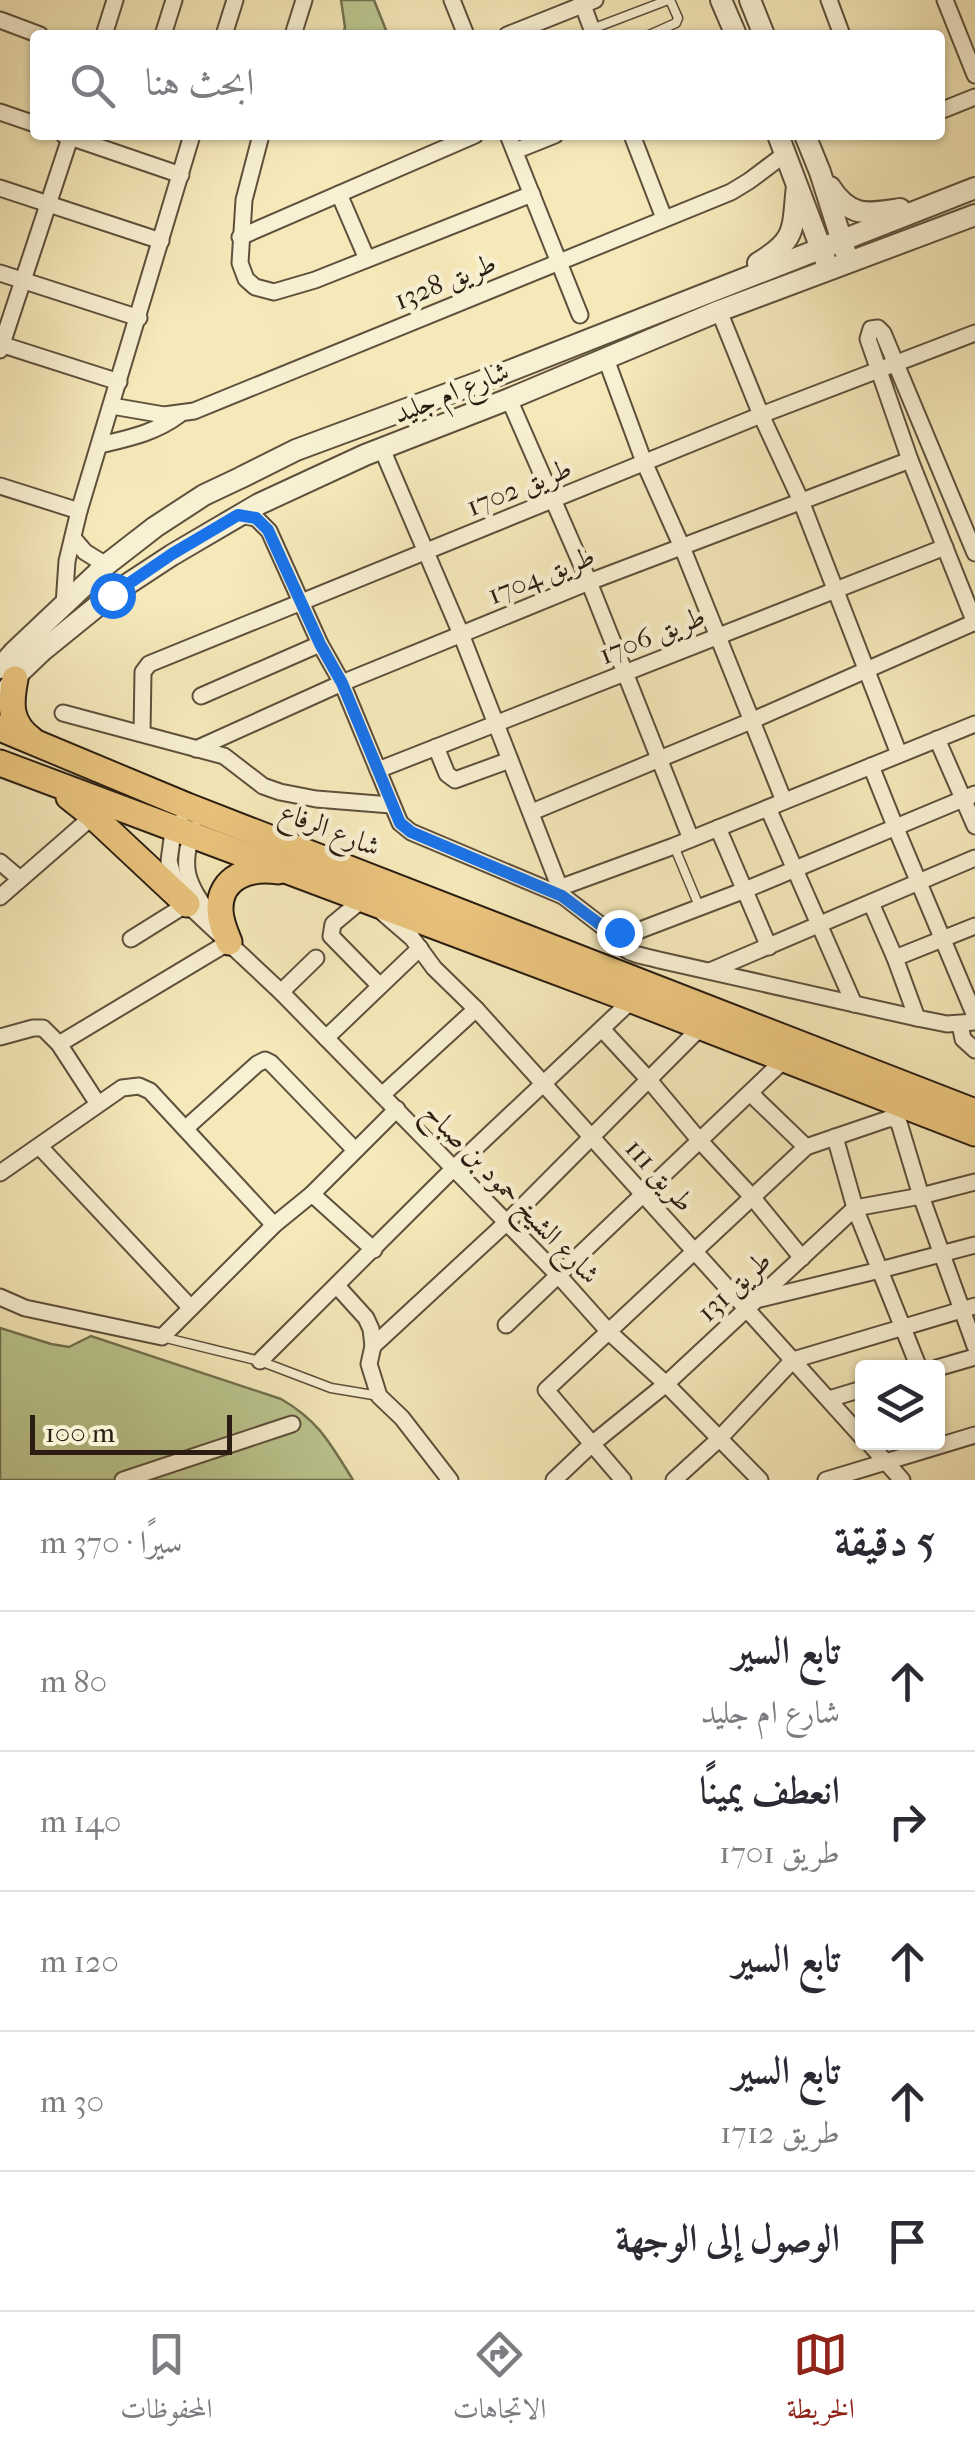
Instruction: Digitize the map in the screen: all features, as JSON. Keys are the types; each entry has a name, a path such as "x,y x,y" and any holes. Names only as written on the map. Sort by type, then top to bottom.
{"main road":[{"path":"8,674 14,722 44,748"},
{"name":"شارع الرفاع","path":"0,728 296,873 975,1133"},
{"name":"شارع الرفاع","path":"0,763 49,782 189,820 975,1112"},
{"path":"49,782 92,816 187,904"},
{"path":"229,942 220,912 230,883 257,869 296,873"}],"street":[{"path":"106,30 116,0"},
{"path":"165,30 174,0"},
{"path":"226,30 235,0"},
{"path":"295,30 304,0"},
{"path":"452,0 464,30"},
{"path":"721,0 734,30"},
{"path":"750,0 762,30"},
{"path":"829,0 840,30"},
{"path":"945,0 975,76"},
{"path":"518,30 586,2 593,30"},
{"path":"0,20 30,31"},
{"path":"945,109 975,97"},
{"path":"0,112 30,122"},
{"path":"68,140 1,346 119,382"},
{"path":"80,140 181,176"},
{"path":"64,605 64,576 80,511 191,140"},
{"path":"260,140 244,200 240,263 255,287 274,292 315,280 532,194"},
{"path":"240,237 463,140"},
{"path":"510,140 580,315"},
{"path":"516,152 544,140"},
{"path":"634,140 664,218"},
{"path":"807,140 820,172 842,203 861,213 936,204"},
{"path":"782,145 798,186 831,244 850,263"},
{"name":"طريق 1328","path":"112,406 164,415 194,411 740,187 782,145"},
{"path":"820,172 831,244 828,271"},
{"path":"710,291 787,242 798,186"},
{"path":"0,188 161,241"},
{"name":"شارع ام جليد","path":"0,706 14,652 106,565 204,496 296,450 975,188"},
{"path":"339,194 367,259"},
{"name":"شارع ام جليد","path":"8,674 172,554 301,483 719,311 975,215"},
{"path":"0,273 139,318"},
{"path":"719,311 801,501 899,754"},
{"name":"طريق 1702","path":"142,733 143,676 149,664 644,462 975,333"},
{"path":"606,358 644,462 784,801"},
{"path":"532,812 751,722 975,622 910,460 888,367"},
{"path":"888,367 975,553"},
{"path":"510,399 589,582 691,839"},
{"path":"100,444 163,427 180,414"},
{"path":"382,449 462,634 561,892"},
{"name":"طريق 1704","path":"196,750 342,683 589,582 910,460"},
{"path":"0,486 80,511"},
{"path":"238,515 264,523 342,683 400,823 411,832 561,892 602,926 635,932 969,796"},
{"path":"73,538 85,552 106,565"},
{"name":"طريق 1706","path":"378,770 945,547"},
{"path":"201,696 320,644"},
{"path":"63,713 224,756 263,786 280,792 392,805"},
{"path":"561,892 975,724"},
{"path":"937,739 969,796 975,826"},
{"path":"436,747 449,777 455,780 510,760"},
{"path":"872,766 970,1021 963,1039 975,1050"},
{"path":"768,808 854,1004"},
{"path":"0,897 92,816"},
{"name":"شارع الشيخ حمود بن صباح","path":"189,820 172,839 169,861 174,882 187,904 281,992 609,1332 760,1480"},
{"name":"شارع الشيخ حمود بن صباح","path":"189,820 187,861 192,892 229,942"},
{"path":"718,828 769,947"},
{"path":"710,972 975,858"},
{"path":"0,862 20,879"},
{"path":"366,900 333,924 331,936 380,986"},
{"name":"طريق 111","path":"366,900 412,938 434,968 695,1250 752,1304 793,1360 855,1428"},
{"path":"132,939 187,904"},
{"path":"872,904 917,1018"},
{"path":"895,958 975,926"},
{"path":"619,932 624,950 710,972 947,1024 970,1021"},
{"path":"59,1044 229,942"},
{"path":"326,1038 420,948"},
{"path":"281,992 316,958"},
{"path":"260,1361 454,1168 632,1000"},
{"path":"382,1094 476,1009"},
{"path":"373,1346 507,1222 701,1027"},
{"path":"0,1037 43,1028 59,1044 98,1104"},
{"path":"602,1028 754,1198 802,1258"},
{"path":"506,1325 785,1059"},
{"path":"186,1128 265,1060 355,1150"},
{"path":"0,1173 122,1088 138,1086 150,1092 186,1128 274,1224"},
{"path":"750,1092 806,1146"},
{"path":"0,1297 25,1308 162,1337 274,1224 312,1194 397,1109"},
{"path":"624,1480 546,1390 806,1146 888,1119 899,1124 942,1254 968,1308 975,1346"},
{"path":"835,1137 856,1208 916,1360"},
{"path":"40,1147 190,1307"},
{"path":"856,1208 975,1182"},
{"path":"312,1194 374,1250"},
{"name":"طريق 131","path":"554,1480 666,1384 856,1208"},
{"path":"752,1304 975,1245"},
{"path":"336,1286 366,1318 371,1329 369,1364 379,1396 402,1418 450,1480"},
{"path":"674,1480 718,1440 793,1360 968,1308"},
{"path":"945,1366 975,1357"},
{"path":"829,1399 855,1391"},
{"path":"123,1480 292,1424"},
{"path":"826,1480 975,1435"},
{"path":"875,1450 902,1480"},
{"path":"741,1461 741,1480"}],"lane":[{"path":"598,30 669,0 678,18 676,24 661,30"},
{"path":"674,846 699,906"},
{"path":"162,1337 260,1361 331,1388 379,1396"}],"green space":[{"path":"341,0 374,0 386,30 344,30"},
{"path":"0,1328 69,1347 91,1336 281,1399 314,1425 353,1480 0,1480"}],"route":[{"path":"112,595 238,515 264,523 342,683 400,823 411,832 562,896 602,926 619,932"}]}
